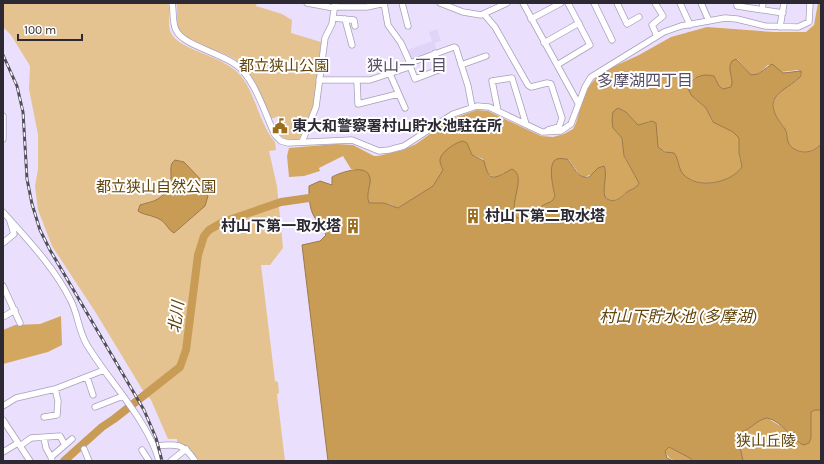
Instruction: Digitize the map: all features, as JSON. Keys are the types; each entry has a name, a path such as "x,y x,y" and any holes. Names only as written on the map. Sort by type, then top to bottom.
{"street":[{"path":"172,3 174,24 179,36 184,40 224,57 237,65 250,80 278,140 287,143 352,140 379,151 404,146 453,114 472,107 485,106 542,132 554,133 568,128 572,122 586,83 594,75 657,36 674,28 729,18 758,26 798,27 805,25 810,19 810,3"},
{"path":"307,3 367,7 384,3 388,25 401,43 415,78 441,69 435,53"},
{"path":"402,3 408,26"},
{"path":"440,3 463,12 484,14 507,3"},
{"path":"523,3 578,102"},
{"path":"531,19 561,3"},
{"path":"557,65 590,45 568,3"},
{"path":"594,3 612,40"},
{"path":"655,3 663,16 652,25 657,36"},
{"path":"680,3 690,25"},
{"path":"701,3 709,21"},
{"path":"737,3 737,6 783,13"},
{"path":"762,10 763,3"},
{"path":"780,27 784,3"},
{"path":"620,4 627,24 639,17"},
{"path":"302,142 316,107 325,38 333,18 334,6"},
{"path":"484,14 495,26 528,85 531,87 547,83 551,84 562,118 559,127 542,132"},
{"path":"333,18 354,20 355,26"},
{"path":"345,20 352,45"},
{"path":"544,42 579,23"},
{"path":"319,80 357,82 370,80 390,74 435,53 454,47 468,86 472,107"},
{"path":"461,65 486,56"},
{"path":"390,74 405,108"},
{"path":"498,111 492,81 512,78 526,124"},
{"path":"357,82 358,104 398,94"},
{"path":"3,116 3,139"},
{"path":"3,243 14,234 6,217"},
{"path":"6,217 45,261 68,295 83,337 133,411 154,446 159,461"},
{"path":"3,286 20,323"},
{"path":"3,317 15,310"},
{"path":"3,406 16,398 55,389 104,370"},
{"path":"87,377 93,395"},
{"path":"44,417 57,415 58,401 55,389"},
{"path":"95,407 102,406 123,396"},
{"path":"3,420 5,428 30,461"},
{"path":"3,452 31,438 60,436 65,445"},
{"path":"44,438 46,448 52,459 72,439"},
{"path":"154,446 177,445 186,449 195,461"},
{"path":"84,449 89,461"},
{"path":"171,461 186,449"},
{"path":"142,450 149,461"}],"shaded area":[{"path":"437,29 441,41 435,43 436,50 413,59 411,58 408,50 432,41 429,32"}],"green space":[{"name":"都立狭山自然公園","path":"3,3 168,3 170,30 176,39 193,49 225,63 241,76 246,84 265,126 275,142 276,150 269,151 277,186 283,248 270,265 261,265 275,381 278,382 279,393 277,394 285,461 198,461 188,447 177,443 177,439 168,439 151,400 142,389 96,313 52,246 38,210 35,186 38,169 38,135 29,89 30,66 11,35 3,27"},
{"name":"都立狭山公園","path":"176,3 257,3 256,6 282,14 292,20 291,33 321,42 314,106 299,139 285,139 279,134 288,130 279,116 271,119 257,87 243,66 229,56 197,43 179,30 177,24"},
{"path":"818,3 821,3 821,144 818,147 805,152 792,148 788,142 785,129 775,114 773,106 775,98 778,94 799,79 802,75 798,70 781,72 777,68 768,65 758,74 751,75 737,59 732,79 732,86 728,89 721,88 716,79 708,75 694,78 690,83 694,98 706,108 712,121 733,132 739,138 739,156 742,167 737,173 722,180 704,183 688,178 682,173 677,158 658,147 650,121 638,125 626,112 618,108 613,128 622,138 624,157 639,183 636,187 614,200 605,197 603,189 605,170 584,177 579,174 569,160 560,159 552,179 555,196 552,202 528,218 517,218 514,203 518,176 504,173 496,177 490,175 486,171 483,159 472,155 467,143 454,146 444,153 440,161 443,170 433,186 398,208 389,204 369,203 367,192 370,179 365,171 351,169 343,156 319,168 320,171 304,176 289,177 287,156 289,148 336,144 353,145 374,156 378,156 403,150 416,144 451,119 477,110 488,111 541,136 553,137 564,134 573,129 589,86 604,71 639,55 671,37 707,27 773,32 806,32 814,25"},
{"path":"61,316 62,345 48,352 3,364 3,330 15,325 40,324"},
{"name":"狭山丘陵","path":"821,410 821,461 743,461 739,442 741,432 767,418 784,428 800,444 809,443 811,438 811,412"},
{"name":"狭山丘陵","path":"669,447 690,458 692,461 673,460 665,451"}],"water":[{"name":"村山下貯水池 (多摩湖)","path":"736,59 751,75 758,74 772,64 783,73 801,71 801,76 775,98 773,102 774,111 786,131 788,142 792,148 805,152 814,150 821,144 821,410 811,412 811,438 809,443 804,445 800,443 778,423 767,418 741,432 739,442 743,461 692,461 690,458 669,447 665,451 667,458 673,461 328,461 302,245 320,241 326,235 310,207 309,186 320,181 332,185 332,177 335,175 351,170 362,170 369,175 370,178 368,195 369,203 384,203 398,208 433,186 443,170 440,161 442,155 452,146 463,141 467,143 472,155 484,161 488,173 491,176 494,177 501,175 512,169 516,173 518,184 514,206 517,218 531,216 542,206 553,200 555,196 551,170 554,161 557,159 567,159 581,176 585,177 589,177 598,168 604,166 605,197 614,201 636,187 639,183 624,156 622,138 613,128 613,112 618,108 626,112 638,125 652,121 656,123 658,147 665,152 674,153 681,172 689,179 705,183 722,180 737,173 742,167 739,153 739,138 733,132 713,122 706,108 692,96 688,89 689,85 694,79 705,75 714,76 719,86 723,89 731,87 732,81 730,64"},
{"path":"175,160 184,162 203,182 204,192 208,196 205,206 174,233 161,220 138,211 140,205 158,199 169,188 171,182 171,167"}],"waterway":[{"name":"北川","path":"64,461 102,427 180,367 186,350 198,255 204,236 209,230 223,222 281,202 309,198"}],"railway":[{"path":"3,55 17,86 23,112 27,179 32,204 40,230 50,250 144,410 156,438 162,461"}],"place":[{"name":"東大和警察署村山貯水池駐在所","path":"280,126"},
{"name":"村山下第二取水塔","path":"473,216"},
{"name":"村山下第一取水塔","path":"353,226"}],"district":[{"name":"狭山一丁目","path":"407,65"},
{"name":"多摩湖四丁目","path":"645,80"}]}
